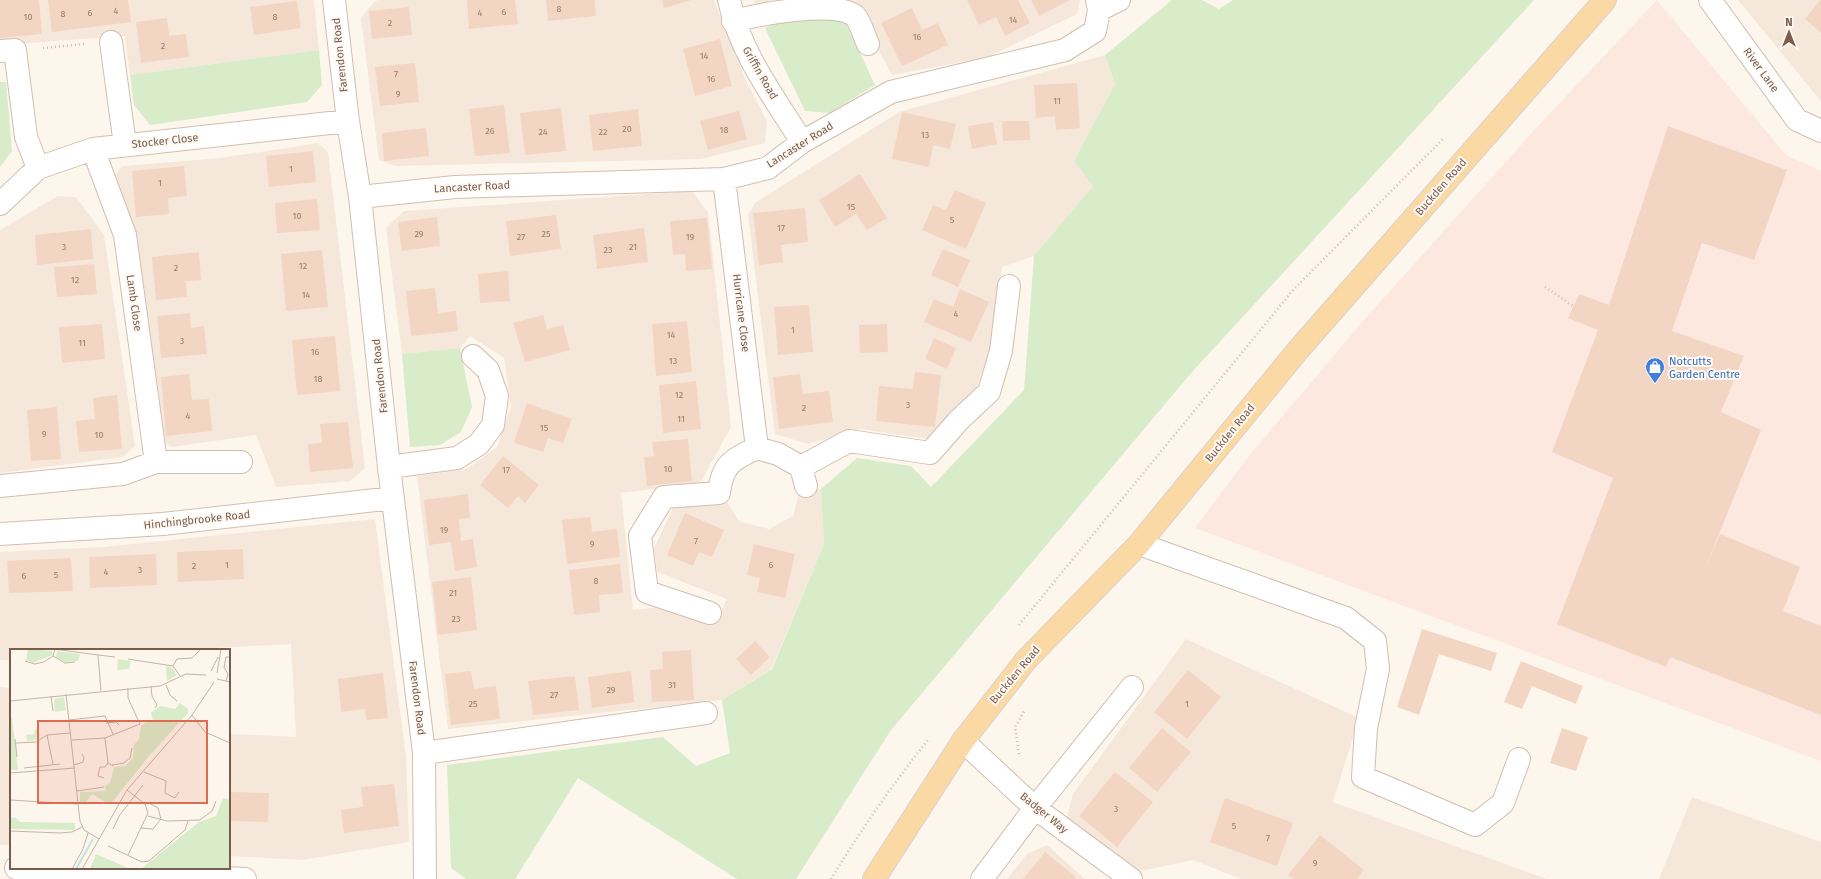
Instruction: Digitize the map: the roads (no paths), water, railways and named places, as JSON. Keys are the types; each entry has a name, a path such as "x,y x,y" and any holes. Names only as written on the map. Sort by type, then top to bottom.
{"main road":[{"name":"Buckden Road","path":"874,879 963,741 1026,660 1139,544 1298,349 1604,0"}],"street":[{"name":"Farendon Road","path":"334,0 348,121 360,196 389,467 424,753 425,879"},
{"path":"1098,5 1119,0"},
{"name":"River Lane","path":"1710,0 1797,120 1821,131"},
{"path":"731,10 763,13 818,3 838,6 855,16 868,44"},
{"name":"Lancaster Road","path":"360,196 455,187 724,179 768,168 802,142 891,92 1065,50 1096,31 1098,5"},
{"name":"Griffin Road","path":"731,10 751,60 802,142"},
{"path":"111,42 124,145"},
{"path":"7,51 26,137 38,168"},
{"name":"Stocker Close","path":"0,204 38,168 93,149 348,121"},
{"name":"Lamb Close","path":"93,149 125,235 156,462"},
{"name":"Hurricane Close","path":"724,179 757,448"},
{"path":"710,613 647,592 640,536 664,497 719,492 721,477 735,459 757,448 778,454 804,477 849,441 930,453 959,420 989,392 1001,351 1010,286"},
{"path":"389,467 457,458 478,444 493,425 497,396 488,370 473,356"},
{"path":"0,486 123,474 156,462 241,462"},
{"name":"Hinchingbrooke Road","path":"0,534 163,524 393,498"},
{"path":"1139,544 1346,618 1375,641 1378,669 1366,728 1363,777 1475,825 1504,803 1519,760"},
{"path":"982,879 1035,808 1132,687"},
{"path":"424,753 706,713"},
{"name":"Badger Way","path":"963,741 1035,808 1131,879"},
{"path":"0,867 10,868"},
{"path":"37,869 245,879"}],"place":[{"name":"Notcutts Garden Centre","path":"1655,384"}]}
